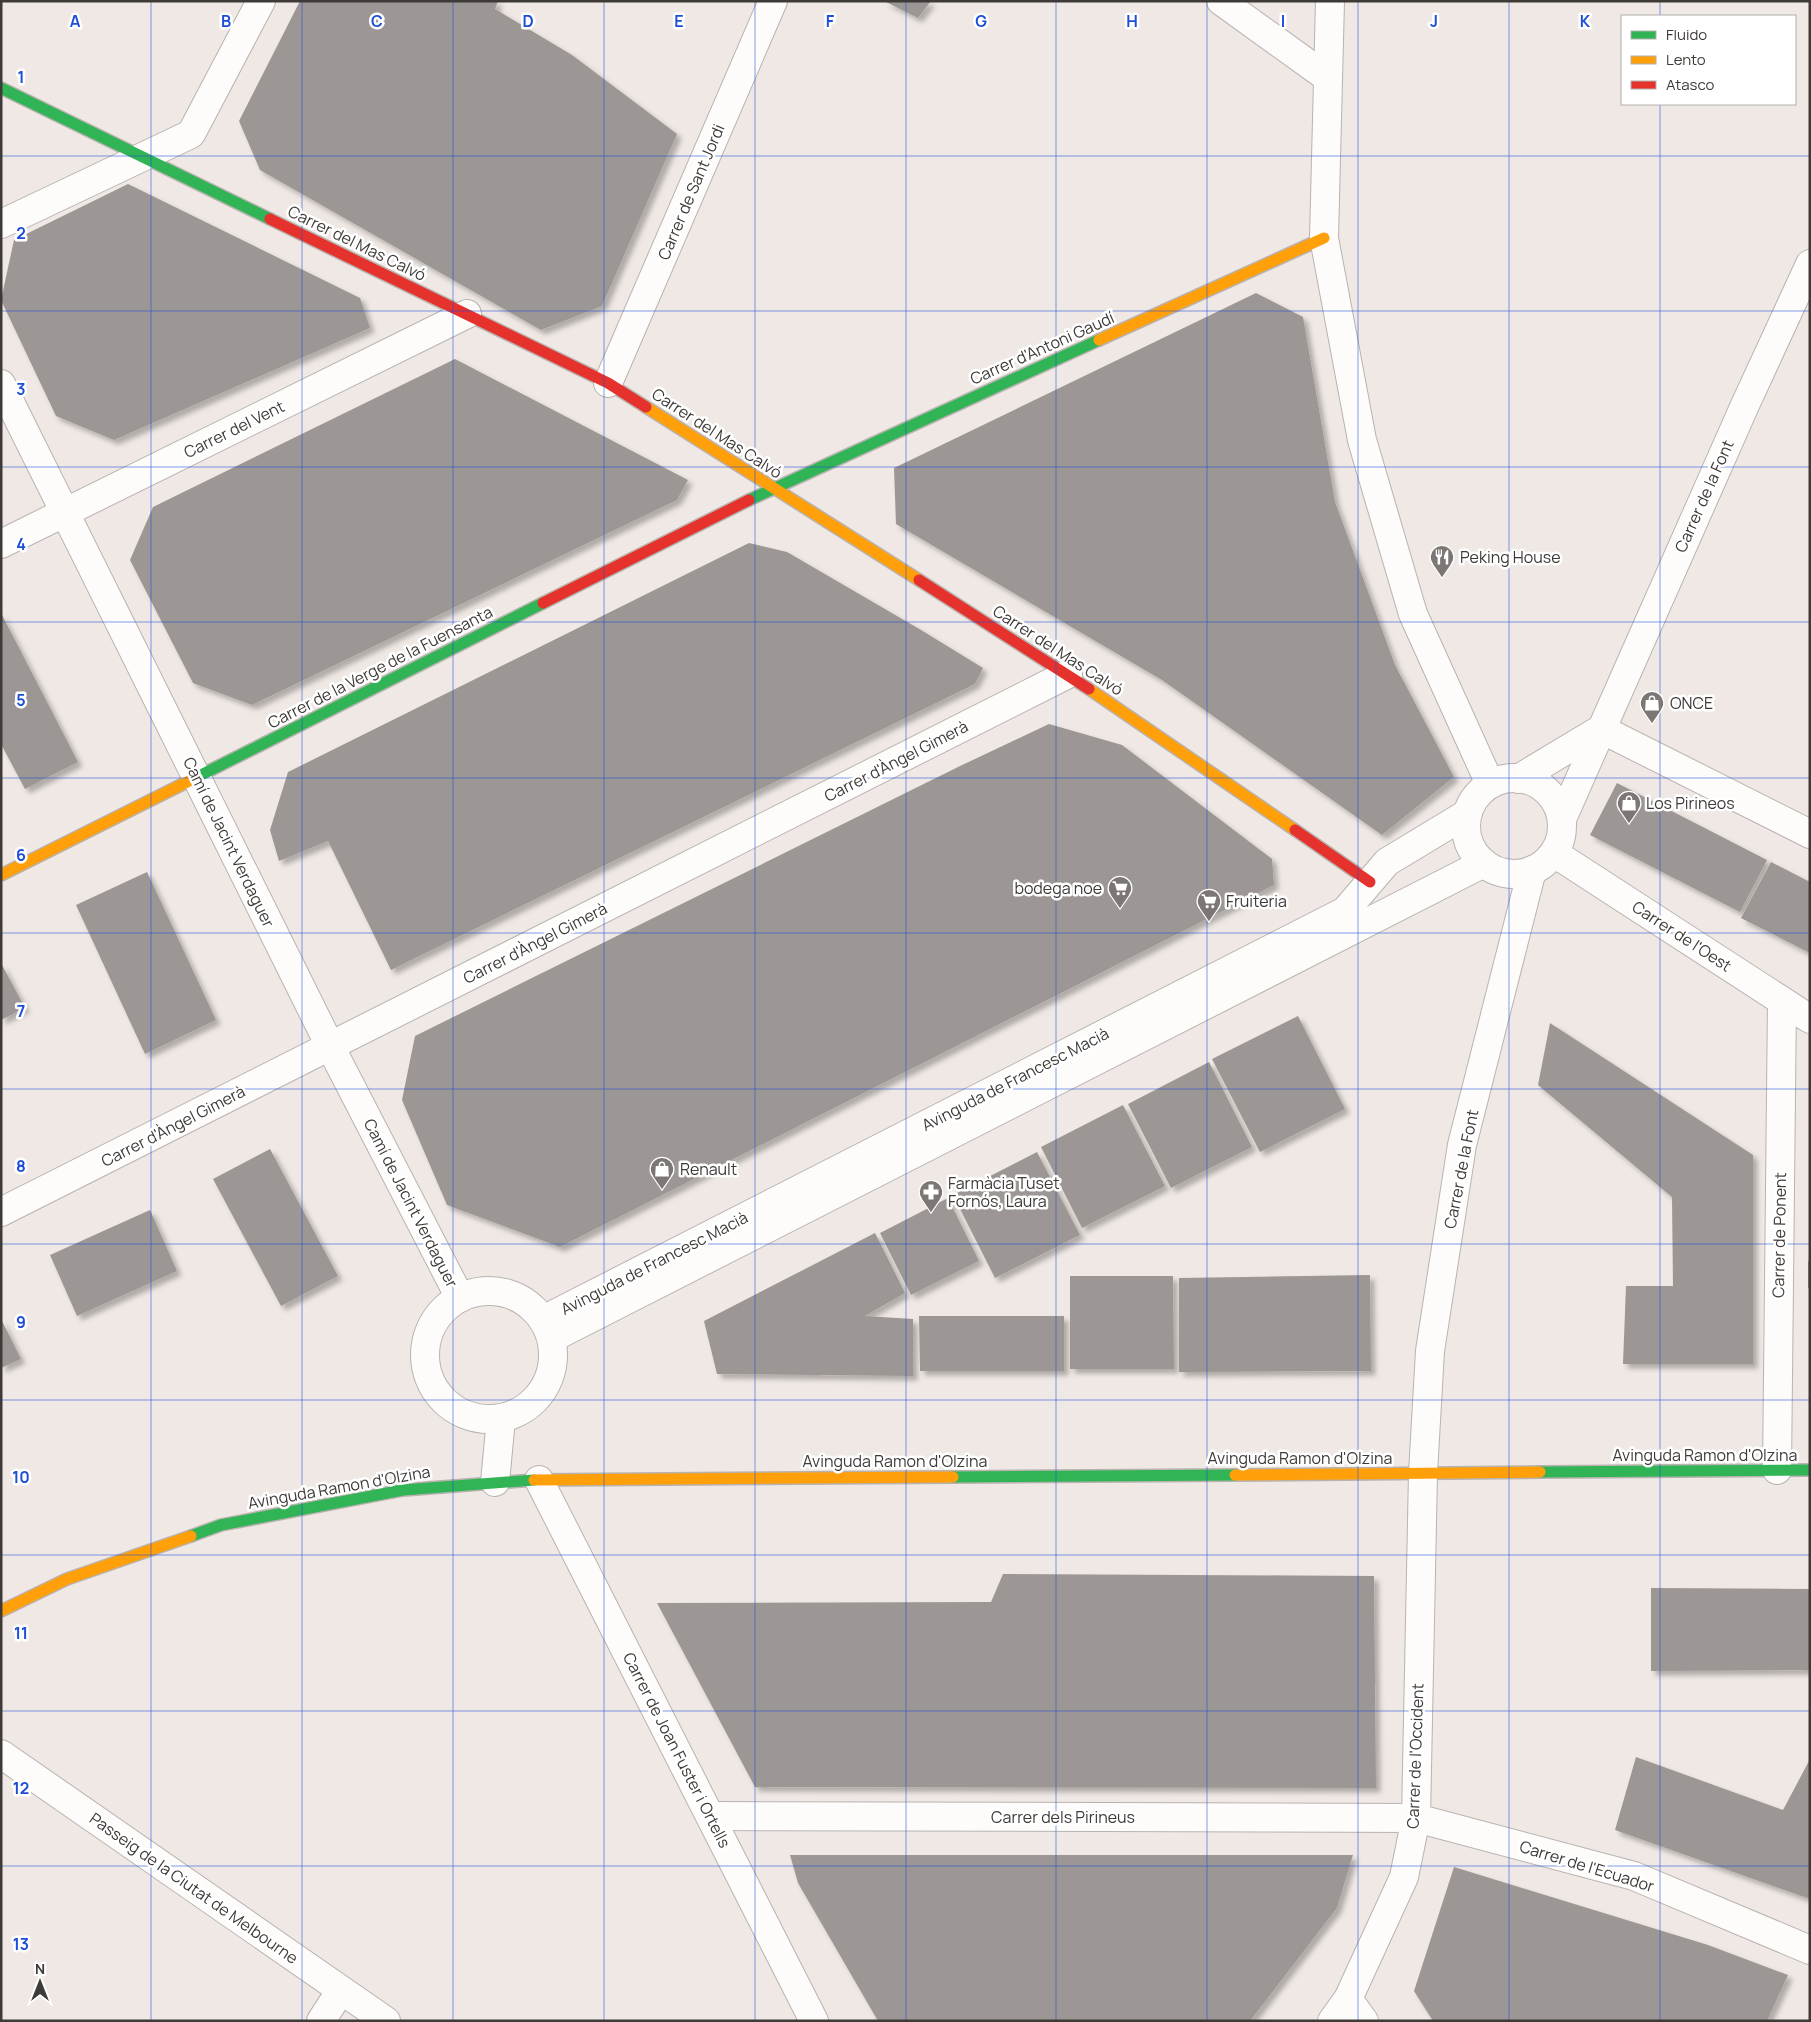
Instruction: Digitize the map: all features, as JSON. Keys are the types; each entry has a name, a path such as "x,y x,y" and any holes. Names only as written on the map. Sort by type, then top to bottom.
{"street":[{"path":"1,224 191,134 261,1"},
{"name":"Carrer de Sant Jordi","path":"608,383 773,1"},
{"path":"1220,1 1328,78"},
{"path":"1330,1 1324,238 1362,440 1413,614 1490,784"},
{"name":"Carrer del Mas Calvó","path":"1,88 608,383 1068,674 1370,882"},
{"name":"Carrer d'Antoni Gaudí","path":"773,488 1324,238"},
{"name":"Carrer de la Font","path":"1562,820 1744,405 1810,264"},
{"name":"Carrer del Vent","path":"1,544 467,314"},
{"name":"Camí de Jacint Verdaguer","path":"1,384 330,1046 460,1298"},
{"name":"Carrer de la Verge de la Fuensanta","path":"1,875 773,488"},
{"name":"Carrer d'Àngel Gimerà","path":"1,1212 1068,674"},
{"path":"1518,779 1601,729 1810,834"},
{"path":"1504,779 1518,779 1533,782 1547,791 1557,804 1562,820 1559,843 1545,864 1520,874 1507,874 1495,870 1484,863 1474,853 1468,841 1466,827 1468,813 1473,802 1490,784 1504,779"},
{"name":"Avinguda de Francesc Macià","path":"548,1329 1345,911 1387,862 1468,813"},
{"name":"Carrer de l'Oest","path":"1554,853 1810,1019"},
{"name":"Avinguda de Francesc Macià","path":"548,1329 1484,863"},
{"name":"Carrer de la Font","path":"1423,1473 1430,1351 1462,1144 1532,870"},
{"name":"Carrer de Ponent","path":"1777,1470 1782,1001"},
{"path":"477,1291 496,1291 515,1296 531,1306 548,1329 554,1359 549,1380 538,1398 521,1412 501,1419 481,1420 461,1413 444,1402 432,1386 425,1366 425,1346 431,1326 443,1310 460,1298 477,1291"},
{"path":"495,1482 501,1419"},
{"name":"Avinguda Ramon d'Olzina","path":"1,1611 68,1579 221,1525 403,1490 495,1482 539,1480 1810,1470"},
{"name":"Carrer de l'Occident","path":"1332,2021 1348,1999 1404,1877 1416,1818 1423,1473"},
{"name":"Carrer de Joan Fuster i Ortells","path":"539,1480 814,2021"},
{"name":"Passeig de la Ciutat de Melbourne","path":"1,1754 386,2021"},
{"name":"Carrer dels Pirineus","path":"711,1816 1416,1818"},
{"name":"Carrer de l'Ecuador","path":"1416,1818 1634,1876 1810,1950"},
{"path":"320,2021 342,1990"},
{"path":"1348,1999 1364,2021"}],"building":[{"path":"300,1 498,1 495,9 572,55 677,134 602,306 541,330 260,170 239,121"},
{"path":"884,1 931,1 918,18"},
{"path":"128,184 360,298 370,328 114,440 56,416 1,300 14,240"},
{"path":"1256,293 1303,317 1335,502 1395,665 1454,777 1382,835 1162,680 896,524 894,468"},
{"path":"455,359 688,480 677,500 252,705 193,683 130,560 153,507"},
{"path":"749,543 787,552 983,668 975,684 391,970 328,841 279,861 270,830 288,772"},
{"path":"1,613 78,762 25,789 1,744"},
{"path":"1049,724 1122,745 1272,859 1274,885 560,1247 447,1205 402,1100 415,1036 958,767"},
{"path":"1617,783 1767,860 1740,912 1590,835"},
{"path":"1771,862 1810,882 1810,953 1741,918"},
{"path":"147,872 216,1020 145,1054 76,905"},
{"path":"1,963 25,1008 1,1020"},
{"path":"1298,1016 1345,1109 1260,1152 1212,1059"},
{"path":"1550,1023 1753,1155 1753,1364 1623,1364 1626,1286 1673,1286 1672,1197 1538,1085"},
{"path":"1209,1062 1252,1147 1171,1188 1128,1104"},
{"path":"1123,1105 1165,1186 1082,1228 1041,1147"},
{"path":"270,1149 338,1276 281,1306 213,1179"},
{"path":"1037,1152 1080,1235 995,1278 953,1195"},
{"path":"948,1198 979,1261 911,1295 880,1233"},
{"path":"150,1210 177,1271 77,1316 50,1255"},
{"path":"875,1233 905,1293 865,1316 913,1319 913,1376 717,1374 704,1321"},
{"path":"1810,1260 1810,1288 1808,1288 1808,1261"},
{"path":"1370,1275 1371,1371 1179,1372 1179,1278"},
{"path":"1070,1276 1173,1276 1174,1369 1070,1369"},
{"path":"919,1316 1064,1316 1064,1371 920,1371"},
{"path":"1,1319 21,1359 1,1368"},
{"path":"1003,1574 1374,1576 1376,1788 755,1787 657,1603 991,1602"},
{"path":"1651,1588 1810,1589 1810,1670 1651,1671"},
{"path":"1636,1757 1783,1810 1810,1759 1810,1899 1615,1830"},
{"path":"790,1855 1353,1855 1337,1908 1250,2021 878,2021 798,1883"},
{"path":"1454,1867 1708,1945 1788,1975 1767,2021 1433,2021 1414,1991"}],"traffic: fast":[{"path":"1,88 270,219"},
{"path":"749,500 1099,340"},
{"path":"191,780 543,603"},
{"path":"1540,1472 1810,1470"},
{"path":"953,1477 1235,1475"},
{"path":"191,1536 221,1525 403,1490 534,1480"}],"traffic: slow":[{"path":"1099,340 1324,238"},
{"path":"646,407 919,580"},
{"path":"1089,689 1295,830"},
{"path":"1,875 191,780"},
{"path":"1235,1475 1540,1472"},
{"path":"534,1480 953,1477"},
{"path":"1,1611 67,1579 191,1536"}],"traffic: jam":[{"path":"270,219 608,383 646,407"},
{"path":"543,603 749,500"},
{"path":"919,580 1089,689"},
{"path":"1295,830 1370,882"}],"place":[{"name":"Peking House","path":"1442,578"},
{"name":"ONCE","path":"1652,724"},
{"name":"Los Pirineos","path":"1629,824"},
{"name":"bodega noe","path":"1120,909"},
{"name":"Fruiteria","path":"1209,922"},
{"name":"Renault","path":"662,1190"},
{"name":"Farmàcia Tuset Fornós, Laura","path":"931,1213"}]}
